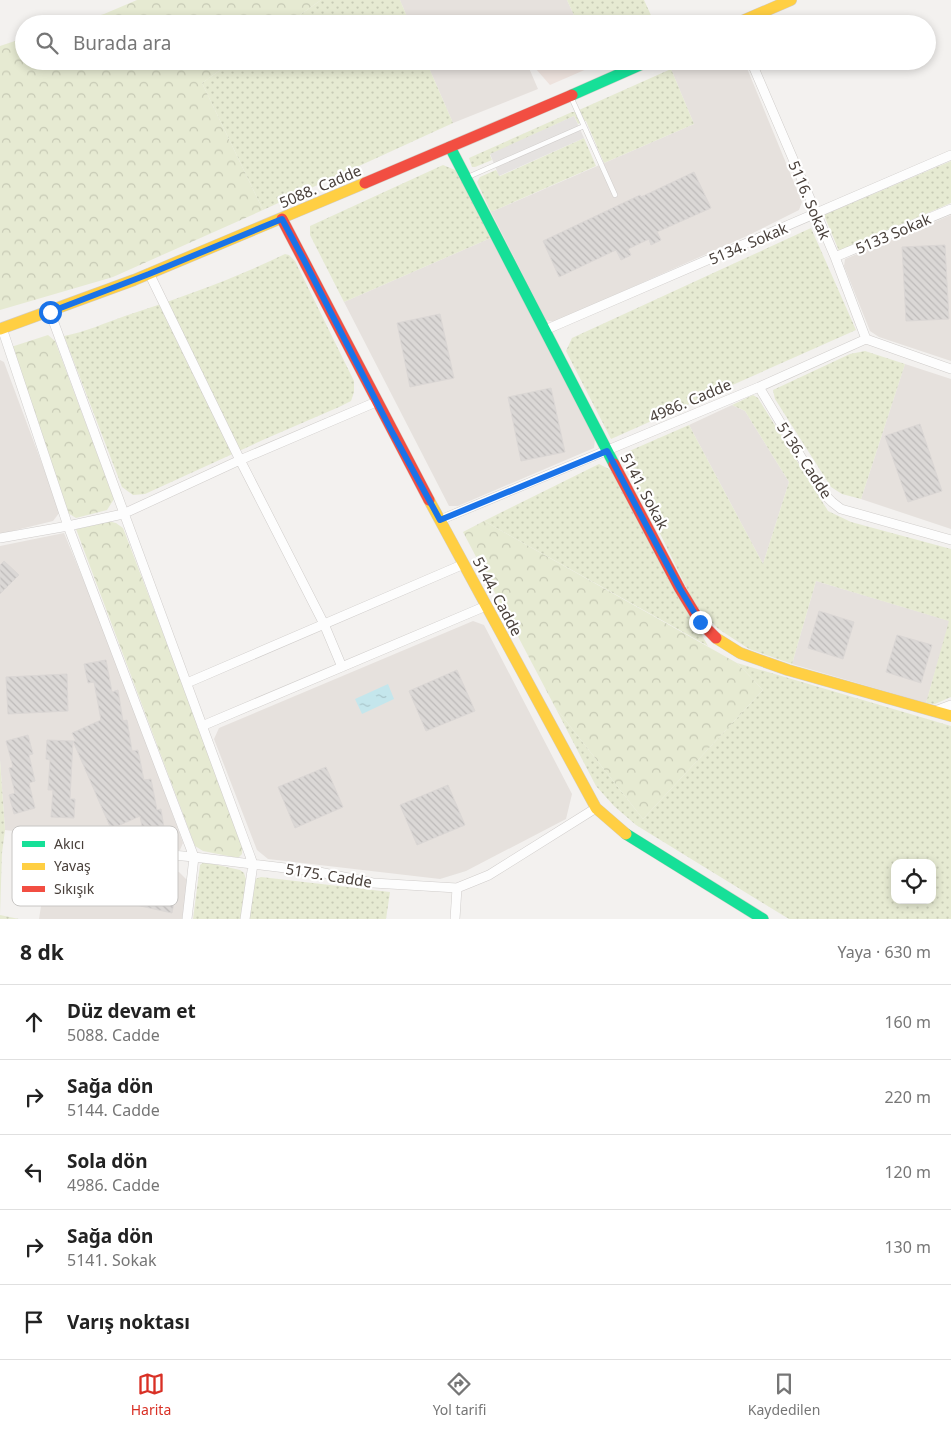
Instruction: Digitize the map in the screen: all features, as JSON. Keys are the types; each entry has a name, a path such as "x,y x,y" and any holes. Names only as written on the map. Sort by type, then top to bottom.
{"street":[{"path":"756,15 791,0"},
{"name":"5088. Cadde","path":"1,329 149,274 629,70"},
{"name":"5116. Sokak","path":"756,70 835,257 866,339"},
{"name":"5141. Sokak","path":"450,147 607,451 680,589 700,622 720,641 740,653 788,670 933,711"},
{"name":"5134. Sokak","path":"545,330 951,155"},
{"name":"5133 Sokak","path":"835,257 951,209"},
{"name":"5144. Cadde","path":"282,219 376,402 596,808 621,831 751,916 763,919"},
{"path":"149,274 240,460 324,624 342,667"},
{"path":"50,312 253,864 245,919"},
{"path":"1,329 68,526 194,857 187,919"},
{"path":"866,339 951,369"},
{"name":"4986. Cadde","path":"440,520 759,387 866,339"},
{"name":"5136. Cadde","path":"759,387 822,492 832,502 841,509 951,540"},
{"path":"0,538 123,514 240,460 376,402"},
{"path":"187,683 464,564"},
{"path":"202,726 486,606"},
{"path":"933,711 944,709 951,705"},
{"path":"933,711 951,716"},
{"name":"5175. Cadde","path":"178,856 319,872 373,883 457,888 489,875 596,808"},
{"path":"455,919 457,888"}],"lane":[{"path":"570,96 615,195"},
{"path":"467,177 584,126"}],"shaded area":[{"path":"400,0 567,0 574,15 406,15"},
{"path":"430,70 530,70 538,89 453,123"},
{"path":"537,70 584,70 550,85"},
{"path":"671,70 748,70 802,202 799,210 749,235 554,322 546,320 491,212 694,124"},
{"path":"574,116 584,138 499,176 490,154"},
{"path":"951,215 951,361 879,337 870,331 844,266 845,259"},
{"path":"493,237 595,439 594,448 458,506 449,506 344,302"},
{"path":"0,360 4,362 60,512 53,521 0,534"},
{"path":"905,364 951,379 951,529 861,499"},
{"path":"732,405 745,411 789,482 763,564 689,425"},
{"path":"64,533 114,654 177,826 12,826 12,831 5,830 0,760 0,546"},
{"path":"816,581 950,621 926,703 792,664"},
{"path":"473,621 484,625 572,794 566,819 466,871 440,879 268,859 257,850 214,739 219,728"},
{"path":"178,829 183,843 180,850 178,850"},
{"path":"178,872 188,881 182,919 39,919 41,906 178,906"}],"green space":[{"path":"137,0 321,0 300,15 101,15"},
{"path":"321,0 400,0 406,15 300,15"},
{"path":"567,0 644,0 651,15 574,15"},
{"path":"15,41 15,70 220,70 202,83 263,210 113,277 0,310 0,46"},
{"path":"220,70 430,70 453,123 263,210 202,83"},
{"path":"671,70 694,124 604,163 586,121 584,121 579,110"},
{"path":"572,112 576,112 580,123 578,124 574,116 490,155 492,160 472,167 469,158"},
{"path":"584,138 596,166 491,212 477,182 480,177 496,170 500,176"},
{"path":"951,161 951,203 839,251 824,215"},
{"path":"443,165 460,172 493,237 344,302 310,235 310,226"},
{"path":"811,228 856,330 611,439 566,351 572,338"},
{"path":"285,254 295,261 354,381 354,392 351,401 145,494 133,495 122,487 64,336 87,330 206,288"},
{"path":"48,335 55,341 114,499 107,510 76,518 68,513 11,347"},
{"path":"865,351 905,364 861,499 842,494 831,487 775,399 773,390 850,354"},
{"path":"753,395 758,398 828,511 851,522 951,549 951,697 935,704 926,703 949,621 816,581 792,664 749,649 717,628 694,603 625,462 627,452 689,425 763,564 789,482 745,411 732,405"},
{"path":"599,464 611,470 708,646 484,521"},
{"path":"107,521 116,523 123,528 243,843 242,854 238,858 203,851 195,846 76,529"},
{"path":"484,521 737,663 763,690 643,819 555,707 463,532"},
{"path":"737,663 951,726 951,919 789,919 636,825 614,806 596,786 555,707 643,819 763,690"},
{"path":"0,760 5,830 2,853 0,915"},
{"path":"204,862 240,870 244,873 246,879 241,919 193,919 200,865"},
{"path":"261,877 390,892 386,919 249,919 255,879"},
{"path":"0,915 19,919 0,919"}],"water":[{"path":"388,684 394,699 362,714 355,699"}],"building":[{"path":"694,172 711,208 657,232 661,240 651,245 649,239 628,249 631,255 621,260 616,250 559,277 543,241 640,195 641,197"},
{"path":"945,245 949,319 906,321 902,247"},
{"path":"440,314 454,378 410,387 397,323"},
{"path":"551,388 565,452 521,461 508,397"},
{"path":"920,424 942,491 908,502 885,436"},
{"path":"4,561 19,575 0,594 0,565"},
{"path":"819,611 854,622 843,659 808,648"},
{"path":"897,635 932,645 921,683 886,672"},
{"path":"106,660 112,692 118,690 123,721 127,720 132,751 138,750 144,780 151,779 157,810 161,809 164,826 142,826 140,816 118,826 110,826 73,741 76,741 72,733 101,720 94,682 88,683 84,664"},
{"path":"457,670 475,711 426,731 409,691"},
{"path":"67,674 68,711 8,714 6,677"},
{"path":"28,735 33,754 29,755 35,781 29,783 35,808 14,814 9,795 15,793 9,768 13,767 6,741"},
{"path":"47,740 73,741 70,799 75,799 74,818 51,817 53,790 48,790 50,760 46,759"},
{"path":"326,767 343,807 295,828 278,787"},
{"path":"448,785 465,825 417,845 400,805"},
{"path":"140,906 173,906 172,913"}],"traffic: fast":[{"path":"572,95 629,70"},
{"path":"450,147 614,464"},
{"path":"626,834 763,919"}],"traffic: slow":[{"path":"756,15 791,0"},
{"path":"0,329 134,280 365,183"},
{"path":"429,500 596,808 626,834"},
{"path":"716,638 740,653 788,670 951,716"}],"traffic: jam":[{"path":"365,183 572,95"},
{"path":"282,219 429,500"},
{"path":"614,464 680,589 700,622 716,638"}],"route":[{"path":"50,312 149,274 282,219 392,432 440,520 607,451 680,589 700,622"}]}
